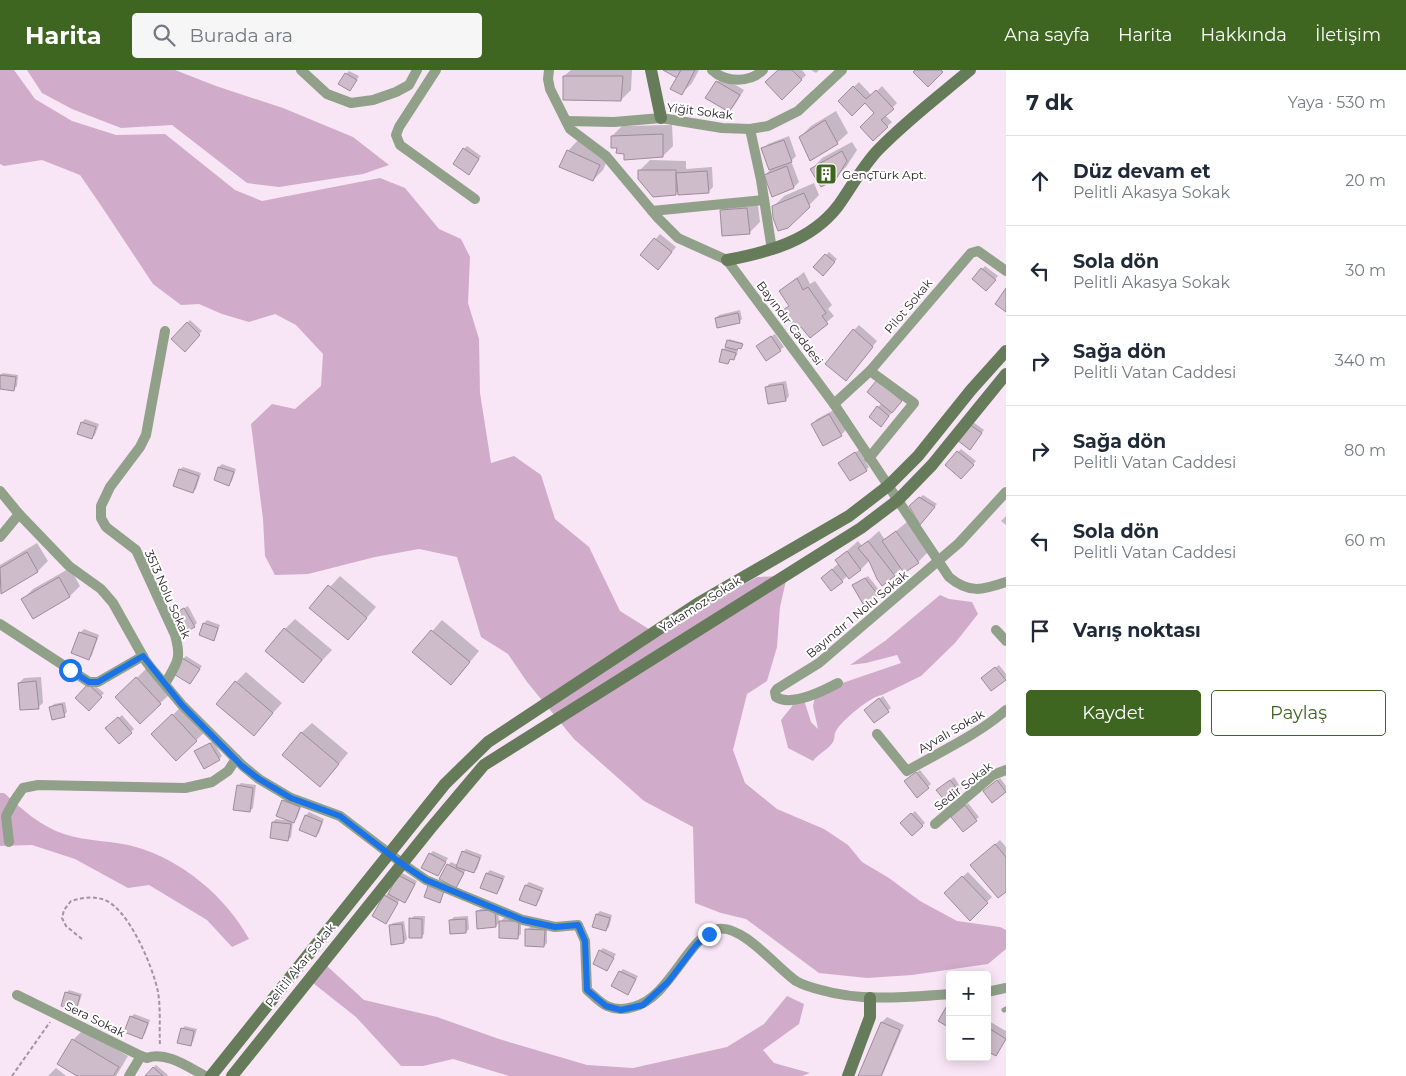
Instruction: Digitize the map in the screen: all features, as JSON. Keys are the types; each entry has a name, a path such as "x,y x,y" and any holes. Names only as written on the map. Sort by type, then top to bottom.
{"main road":[{"path":"651,70 661,118"},
{"path":"727,260 772,250 795,241 825,220 878,151 970,70"},
{"name":"Yakamoz Sokak","path":"390,853 445,784 488,742 697,604 849,516 888,486 918,456 971,390 1006,351"},
{"name":"Yakamoz Sokak","path":"402,864 484,765 861,528 898,500 932,465 1006,374"},
{"name":"Pelitli Akar Sokak","path":"211,1076 390,853"},
{"name":"Pelitli Akar Sokak","path":"232,1076 402,864"},
{"path":"848,1076 870,1017 870,998"}],"street":[{"path":"301,70 326,94 351,103 373,100 396,92 409,85 417,70"},
{"path":"436,70 399,127 396,135 400,145 475,199"},
{"name":"Bayındır Caddesi","path":"549,70 550,89 570,129 606,156 652,211 678,238 727,260 834,404 949,577 968,589 984,589 1006,582"},
{"path":"712,70 716,74 736,80 748,80 757,76 763,70"},
{"name":"Yiğit Sokak","path":"566,121 614,122 661,118 722,128 768,126 798,111 842,70"},
{"path":"750,128 772,250"},
{"path":"652,211 764,200"},
{"name":"Pilot Sokak","path":"834,404 870,371 971,252 978,251 1006,271"},
{"name":"3513 Nolu Sokak","path":"165,331 146,435 110,487 101,506 101,518 106,528 136,550 175,635 179,649 178,662 165,684"},
{"path":"869,458 914,403 870,371"},
{"path":"0,491 19,514 69,566 101,589 113,603 143,656 182,705 236,759 259,779 291,798 340,816 426,880 523,920 555,927 578,925 585,941 587,990 606,1006 621,1010 643,1005 668,982 697,944 709,934 719,929 734,932 755,945 797,982 832,994 870,998 946,994"},
{"path":"938,562 959,543 1006,492"},
{"path":"0,537 19,514"},
{"name":"Bayındır 1 Nolu Sokak","path":"838,683 807,696 786,702 776,697 775,692 820,663 938,562"},
{"path":"0,624 89,682 98,682 143,656"},
{"path":"996,630 1006,642"},
{"name":"Ayvalı Sokak","path":"877,734 907,770 972,736 1006,710"},
{"path":"9,842 6,816 23,788 38,785 185,788 212,782 228,771 236,759"},
{"name":"Sedir Sokak","path":"935,824 993,775 1006,770"},
{"path":"991,991 1006,988"},
{"name":"Sera Sokak","path":"17,995 141,1056"},
{"path":"129,1076 141,1056 147,1058 164,1056 205,1076"}],"path":[{"path":"82,939 66,926 62,918 64,910 71,901 86,897 103,899 118,909 130,924 146,957 158,992 160,1056"},
{"path":"12,1076 55,1014"}],"shaded area":[{"path":"0,70 14,70 35,99 72,121 116,135 165,134 235,190 262,201 380,178 405,188 439,229 461,239 470,257 468,303 479,339 480,393 491,463 514,456 541,475 555,519 589,547 620,611 652,631 709,604 757,577 787,576 780,607 777,647 767,681 747,694 733,750 745,783 777,809 824,829 848,845 862,862 889,878 920,901 957,921 1000,927 1006,930 1006,949 988,964 912,975 867,978 819,973 746,919 721,913 695,903 693,827 644,801 574,739 527,682 508,654 481,637 457,557 419,549 375,557 308,574 275,575 265,556 263,519 251,424 272,404 295,409 321,386 323,354 296,325 275,314 249,322 222,314 199,304 181,305 153,284 80,175 42,160 4,166 0,164"},
{"path":"27,70 175,70 283,108 353,137 389,165 363,174 279,187 247,183 172,125 121,128 72,109 42,93"},
{"path":"940,595 949,599 972,602 978,614 955,643 921,676 877,696 857,710 835,732 834,741 831,745 813,761 788,748 781,720 793,705 804,700 811,722 818,729 813,706 816,692 901,663 897,655 850,665 885,641"},
{"path":"0,793 4,793 32,817 55,831 82,838 136,847 170,861 201,882 215,895 228,909 249,939 232,947 207,920 149,885 128,888 75,859 32,845 0,846"},
{"path":"327,966 364,1000 437,1017 499,1039 587,1065 633,1068 727,1047 764,1024 787,996 804,1004 799,1024 763,1050 774,1063 810,1073 802,1076 509,1076 453,1059 423,1066 401,1066 356,1017 313,983"}],"building":[{"path":"663,70 681,70 677,78"},
{"path":"681,70 695,70 682,95 670,89"},
{"path":"778,70 792,70 802,80 782,100 765,82"},
{"path":"915,70 941,70 943,72 928,87 913,72"},
{"path":"345,73 357,80 350,91 338,84"},
{"path":"563,76 623,76 621,101 563,100"},
{"path":"716,81 740,95 729,112 705,98"},
{"path":"853,86 866,99 876,90 894,109 881,120 888,127 873,141 860,127 874,113 865,103 852,116 838,101"},
{"path":"825,120 838,144 810,161 799,137"},
{"path":"663,134 663,157 624,160 624,154 616,153 617,148 611,148 611,136"},
{"path":"784,140 792,162 769,170 761,148"},
{"path":"463,148 479,159 469,175 453,164"},
{"path":"567,150 600,165 593,181 559,167"},
{"name":"GençTürk Apt.","path":"842,151 847,161 836,179 821,187 810,169"},
{"path":"787,166 794,188 772,197 764,175"},
{"path":"638,170 676,170 676,195 653,197 638,179"},
{"path":"707,171 709,193 678,195 676,173"},
{"path":"804,193 810,207 788,228 778,231 773,218 772,206"},
{"path":"747,208 750,234 722,236 720,210"},
{"path":"654,238 672,252 658,270 640,255"},
{"path":"825,254 835,262 823,276 813,267"},
{"path":"981,268 996,280 986,291 972,279"},
{"path":"797,278 803,290 808,287 826,313 822,316 828,324 810,338 801,327 796,330 783,310 789,306 779,291"},
{"path":"1006,288 1006,312 995,304"},
{"path":"738,313 740,323 717,328 715,318"},
{"path":"187,322 200,335 185,352 171,339"},
{"path":"853,329 873,347 846,381 825,364"},
{"path":"771,336 781,351 766,361 756,346"},
{"path":"727,340 743,344 741,349 725,347"},
{"path":"722,349 736,353 734,360 730,359 728,364 719,362"},
{"path":"0,375 16,377 14,391 0,389"},
{"path":"877,380 902,401 892,413 867,392"},
{"path":"783,384 786,401 768,404 765,387"},
{"path":"877,406 889,416 881,427 869,417"},
{"path":"829,414 842,436 823,446 811,424"},
{"path":"81,422 96,427 92,439 77,434"},
{"path":"969,424 982,433 970,450 957,440"},
{"path":"957,451 974,465 961,479 945,465"},
{"path":"855,452 867,471 850,481 838,463"},
{"path":"218,467 234,472 229,486 214,480"},
{"path":"179,469 199,476 193,493 173,486"},
{"path":"919,497 935,507 920,525 909,506"},
{"path":"896,531 919,563 904,573 882,541"},
{"path":"868,541 895,576 882,586 869,561 858,548"},
{"path":"847,551 861,570 849,579 835,560"},
{"path":"27,552 38,572 1,594 0,568"},
{"path":"832,569 843,582 831,591 821,578"},
{"path":"59,577 70,597 33,619 21,599"},
{"path":"865,578 878,595 863,604 852,585"},
{"path":"328,585 367,618 348,640 309,608"},
{"path":"184,608 195,627 179,635 169,616"},
{"path":"203,623 218,628 214,641 199,635"},
{"path":"284,628 322,660 303,683 265,651"},
{"path":"431,630 470,662 451,685 412,652"},
{"path":"79,632 97,638 89,660 71,653"},
{"path":"182,658 200,669 190,684 172,673"},
{"path":"995,667 1006,680 991,691 981,678"},
{"path":"136,677 161,704 140,724 115,697"},
{"path":"36,681 39,709 20,710 18,683"},
{"path":"235,681 273,713 254,736 216,704"},
{"path":"88,684 102,697 89,711 75,698"},
{"path":"879,698 889,712 874,723 864,710"},
{"path":"62,704 65,717 52,720 49,707"},
{"path":"172,714 197,741 176,761 151,734"},
{"path":"118,717 132,733 119,744 105,728"},
{"path":"301,732 339,764 320,787 282,755"},
{"path":"210,743 220,760 204,769 194,751"},
{"path":"916,772 929,788 917,798 904,781"},
{"path":"950,780 959,791 946,802 936,790"},
{"path":"997,780 1006,792 992,803 983,791"},
{"path":"237,785 253,788 250,812 233,810"},
{"path":"282,800 300,807 294,823 276,816"},
{"path":"965,805 977,821 963,832 951,817"},
{"path":"911,813 923,826 912,836 900,823"},
{"path":"305,815 322,822 316,837 299,830"},
{"path":"272,822 291,824 288,841 270,838"},
{"path":"995,844 1006,857 1006,892 998,898 970,865"},
{"path":"462,851 480,858 474,873 456,867"},
{"path":"429,853 446,862 438,876 421,868"},
{"path":"447,864 464,873 456,888 439,879"},
{"path":"486,873 503,879 497,894 480,888"},
{"path":"398,875 415,884 405,903 388,894"},
{"path":"962,876 988,903 970,921 944,893"},
{"path":"429,883 445,888 440,903 424,897"},
{"path":"525,885 542,891 536,906 519,900"},
{"path":"384,895 398,903 386,924 372,916"},
{"path":"495,910 496,927 477,929 476,911"},
{"path":"596,914 610,918 606,931 592,927"},
{"path":"409,918 422,919 422,938 409,938"},
{"path":"466,919 466,933 450,934 449,920"},
{"path":"499,921 519,921 518,939 499,938"},
{"path":"402,924 404,943 391,945 389,925"},
{"path":"525,929 545,930 544,947 525,946"},
{"path":"599,950 614,958 607,971 593,964"},
{"path":"619,971 636,979 628,995 611,986"},
{"path":"65,992 80,996 76,1010 61,1006"},
{"path":"946,1007 946,1026 938,1021"},
{"path":"130,1016 148,1023 142,1039 124,1032"},
{"path":"881,1022 900,1030 881,1076 858,1076"},
{"path":"181,1028 194,1031 191,1046 177,1043"},
{"path":"991,1030 1006,1039 996,1056 991,1053"},
{"path":"72,1039 119,1067 113,1076 77,1076 57,1064"},
{"path":"153,1067 163,1076 145,1076"}],"place":[{"name":"GençTürk Apt.","path":"826,174"}],"route":[{"path":"70,670 89,682 98,682 143,656 182,705 242,766 259,779 291,798 340,816 426,880 523,920 555,927 578,925 585,941 587,990 606,1006 621,1010 643,1005 668,982 697,944 709,934"}]}
